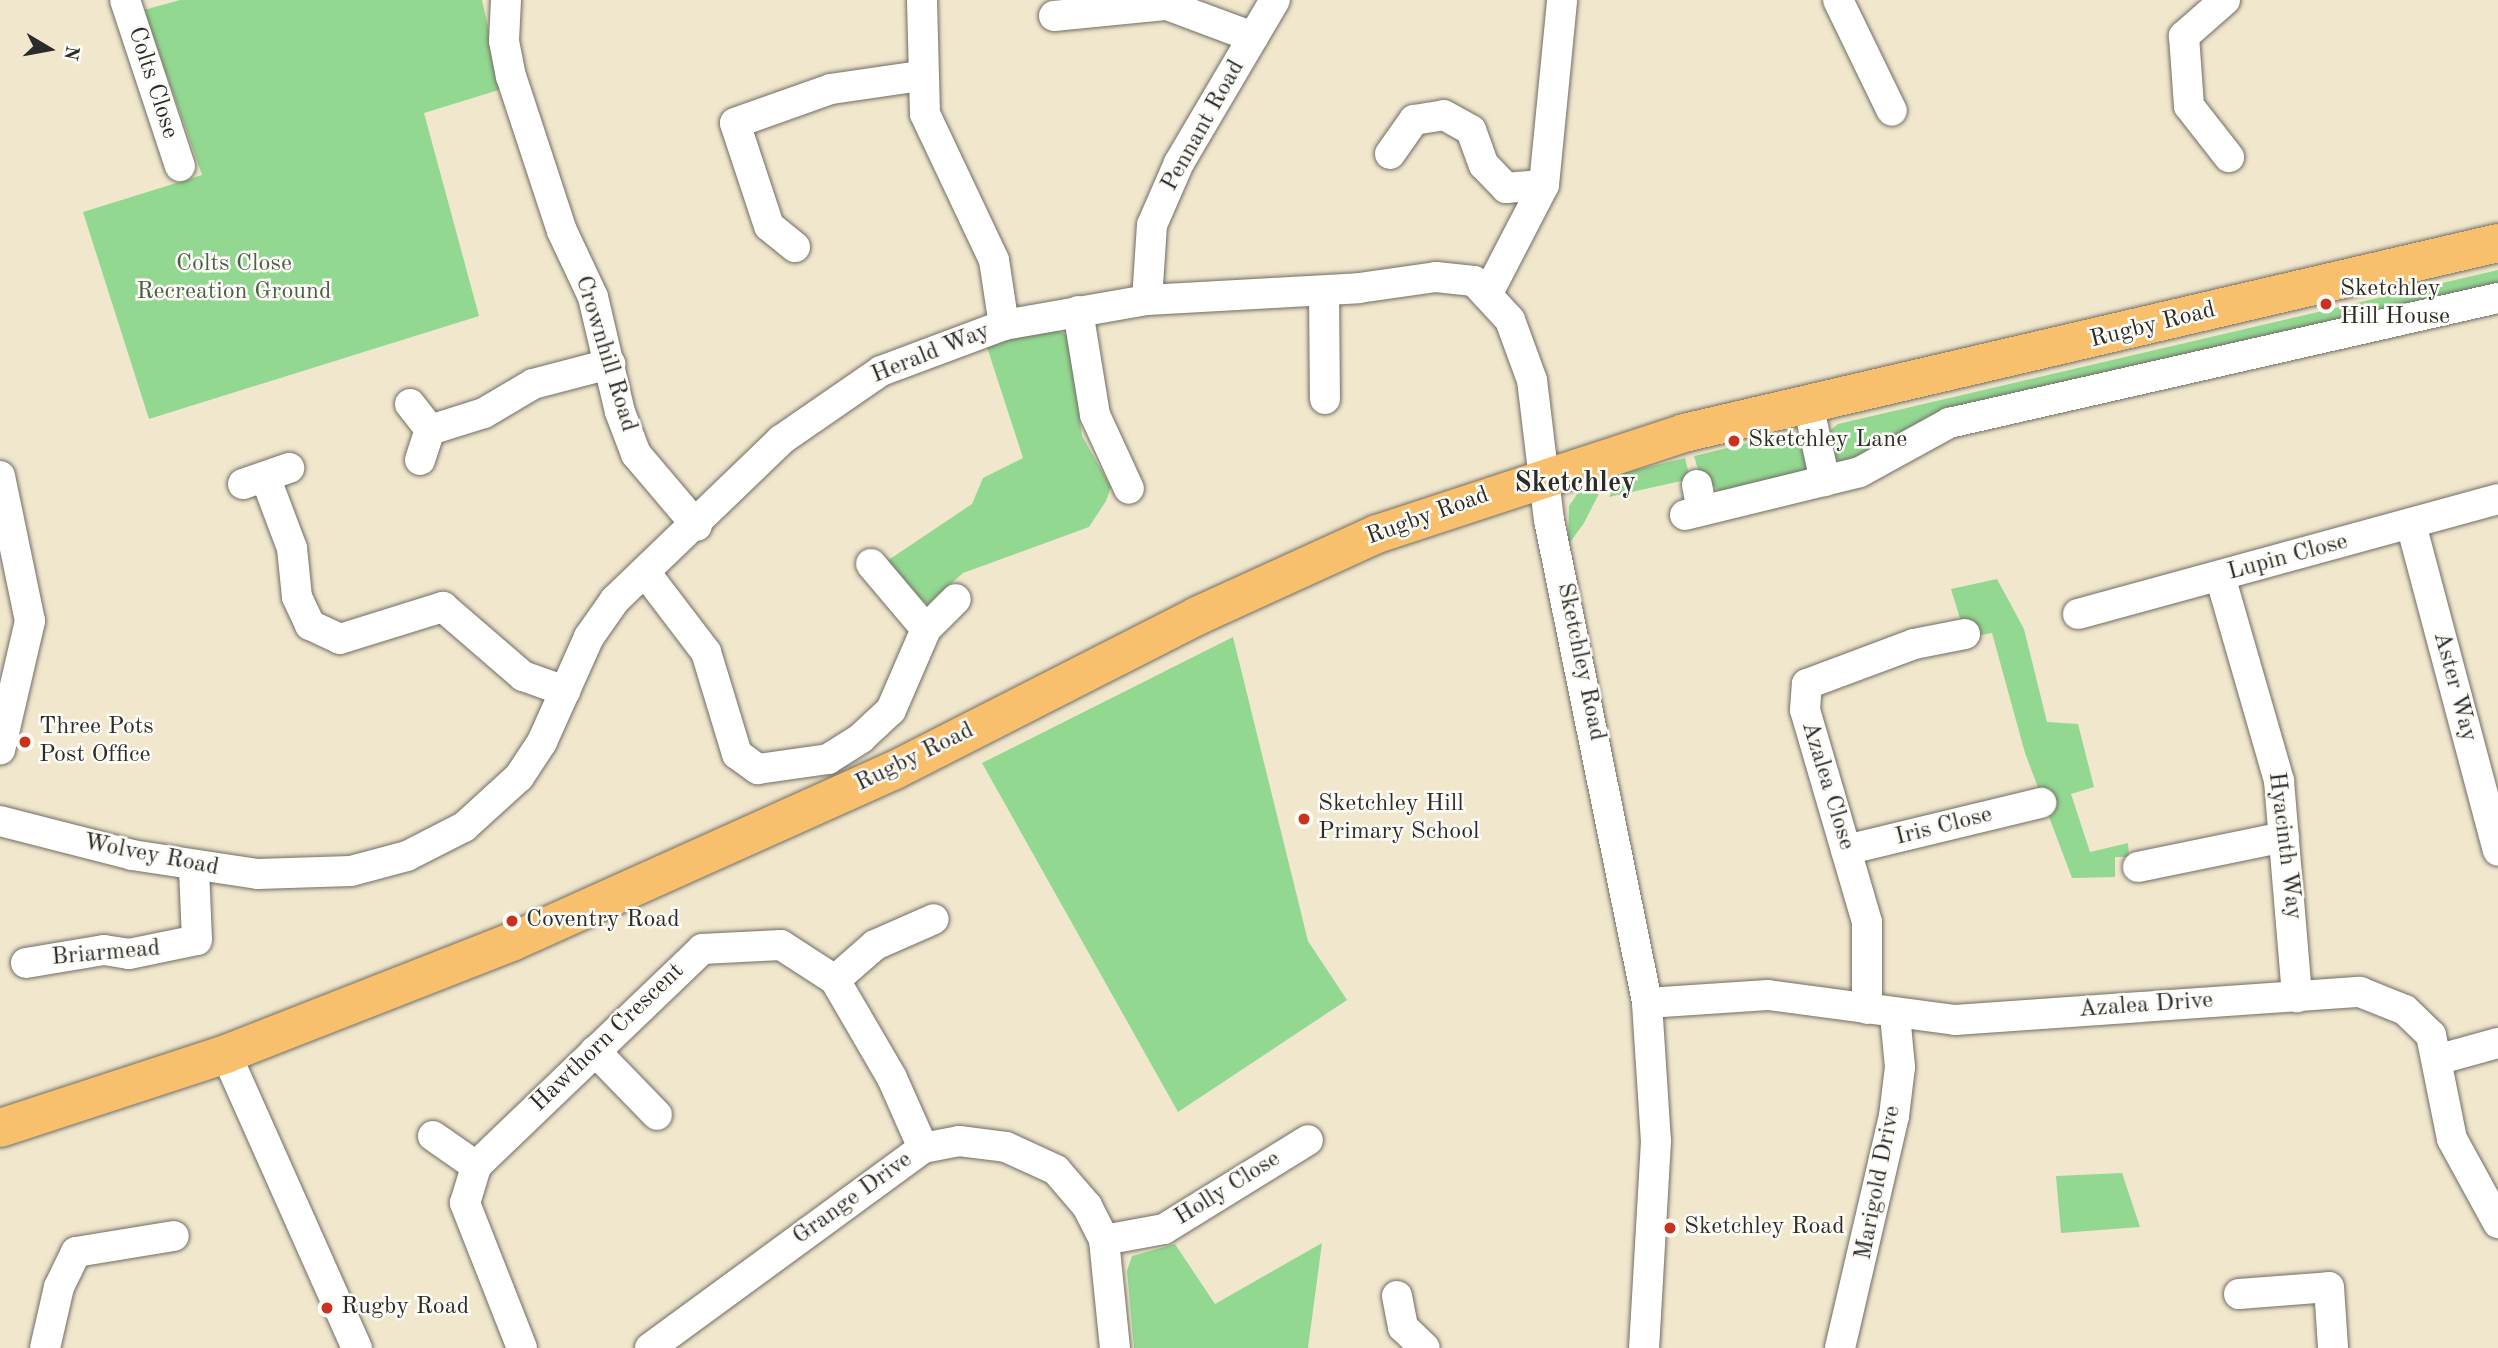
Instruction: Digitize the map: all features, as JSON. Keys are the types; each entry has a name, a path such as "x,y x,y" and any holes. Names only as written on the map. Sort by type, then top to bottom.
{"main road":[{"name":"Rugby Road","path":"8,1132 226,1054 512,942 880,776 1197,616 1377,534 1545,476 1808,404 2498,243"}],"street":[{"name":"Colts Close","path":"125,0 180,166"},
{"name":"Crownhill Road","path":"506,0 505,53 610,365 636,454 697,526"},
{"path":"922,0 920,76 925,114 994,260 1004,325"},
{"name":"Pennant Road","path":"1147,300 1153,225 1179,163 1275,0"},
{"path":"1545,476 1526,359 1489,291 1544,186 1562,0"},
{"path":"1838,0 1892,111"},
{"path":"2225,0 2184,36 2189,106 2229,157"},
{"path":"1054,16 1167,5 1253,37"},
{"path":"795,247 769,226 735,123 831,89 920,76"},
{"path":"1390,154 1414,120 1444,116 1471,130 1485,166 1506,188 1544,186"},
{"name":"Herald Way","path":"303,876 379,865 464,827 519,777 599,620 781,440 846,391 915,355 1004,325 1147,300 1324,291 1458,276 1489,291"},
{"path":"1324,291 1325,399"},
{"name":"Rugby Road","path":"1694,504 1825,481 1860,472 1949,423 2498,298"},
{"path":"1078,311 1095,415 1129,489"},
{"path":"430,430 484,413 533,384 610,365"},
{"path":"410,404 430,430"},
{"path":"1808,404 1825,481"},
{"path":"420,460 430,430"},
{"path":"0,476 30,621 0,750"},
{"name":"Sketchley Road","path":"1545,476 1647,1003 1656,1140 1644,1348"},
{"path":"266,477 289,538 297,597 310,625 340,639 443,607 523,676 565,691"},
{"name":"Lupin Close","path":"2078,614 2108,595 2220,576 2498,499"},
{"name":"Aster Way","path":"2411,524 2498,850"},
{"path":"871,564 926,629"},
{"path":"645,572 706,652 737,754 758,769 828,759 861,738 891,710 926,629 956,599"},
{"name":"Hyacinth Way","path":"2220,576 2279,781 2297,997"},
{"name":"Azalea Close","path":"1881,1012 1867,922 1805,710 1807,684 1914,644 1965,634"},
{"name":"Iris Close","path":"1846,850 2041,803"},
{"name":"Wolvey Road","path":"0,821 194,867 303,876"},
{"path":"2138,867 2284,837"},
{"name":"Briarmead","path":"26,962 104,950 129,954 197,940 194,867"},
{"path":"835,980 875,945 934,919"},
{"name":"Hawthorn Crescent","path":"522,1348 465,1203 476,1166 702,949 781,945 835,980 892,1078 923,1148"},
{"name":"Azalea Drive","path":"1647,1003 1768,995 1955,1020 2360,992 2405,1010 2431,1035 2440,1059 2452,1139 2498,1223"},
{"name":"Marigold Drive","path":"1840,1348 1894,1116 1900,1067 1881,1012"},
{"path":"2440,1059 2498,1044"},
{"path":"595,1051 657,1115"},
{"path":"226,1054 357,1348"},
{"path":"433,1136 476,1166"},
{"name":"Holly Close","path":"1104,1240 1164,1230 1308,1140"},
{"name":"Grange Drive","path":"650,1348 923,1148 959,1141 1006,1147 1056,1170 1087,1206 1104,1240 1115,1348"},
{"path":"45,1348 59,1287 76,1252 174,1236"},
{"path":"2239,1294 2329,1287 2333,1348"},
{"path":"1397,1296 1403,1327 1425,1348"}],"green space":[{"name":"Colts Close Recreation Ground","path":"180,0 482,0 502,89 424,113 479,316 149,419 83,212 202,175 144,10"},
{"path":"2498,270 2498,294 1844,464 1830,454 1827,433 1838,424"},
{"path":"1052,328 1069,336 1082,436 1111,487 1106,501 1089,527 963,573 928,604 909,594 884,563 972,504 983,478 1023,458 986,344"},
{"path":"1789,433 1806,438 1813,454 1806,475 1724,495 1699,473 1694,456"},
{"path":"1685,458 1690,479 1609,497 1620,474"},
{"path":"1610,472 1584,523 1568,545 1569,506 1584,484"},
{"path":"1997,579 2024,629 2047,722 2078,724 2094,787 2071,794 2090,852 2128,843 2129,857 2115,857 2115,877 2072,878 2025,753 1992,633 1966,638 1951,589"},
{"path":"1233,637 1308,941 1347,1000 1178,1112 982,763"},
{"path":"2122,1173 2140,1227 2061,1233 2056,1176"},
{"path":"1322,1243 1308,1348 1134,1348 1127,1271 1132,1256 1175,1244 1215,1304"}],"place":[{"name":"Sketchley Hill House","path":"2326,304"},
{"name":"Sketchley Lane","path":"1734,441"},
{"name":"Three Pots Post Office","path":"25,742"},
{"name":"Sketchley Hill Primary School","path":"1304,819"},
{"name":"Coventry Road","path":"512,921"},
{"name":"Sketchley Road","path":"1670,1228"},
{"name":"Rugby Road","path":"327,1308"}],"district":[{"name":"Sketchley","path":"1575,484"}]}
